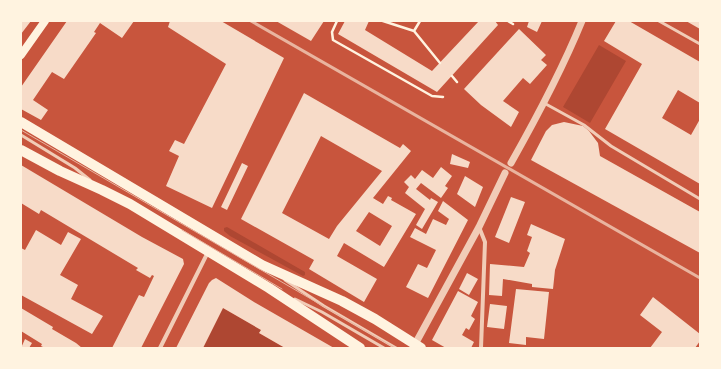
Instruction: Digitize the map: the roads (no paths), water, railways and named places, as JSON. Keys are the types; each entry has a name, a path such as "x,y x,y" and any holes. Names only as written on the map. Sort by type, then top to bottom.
{"main road":[{"path":"21,55 45,21"},
{"path":"21,122 262,265 342,301 416,346"},
{"path":"21,150 60,171 130,204 269,288 360,348"}],"street":[{"path":"511,163 544,103 570,50 582,21"},
{"path":"416,346 479,227 505,173"},
{"path":"479,227 485,242 481,348"},
{"path":"160,348 208,252"}],"lane":[{"path":"659,21 700,44"},
{"path":"544,103 584,125 611,146 700,199"},
{"path":"21,135 75,168 102,190"},
{"path":"262,265 324,306 396,348"},
{"path":"269,288 322,312 384,348"}],"tram line":[{"path":"21,130 395,348"},
{"path":"182,230 282,289"}],"railway":[{"path":"251,21 700,278"}]}
